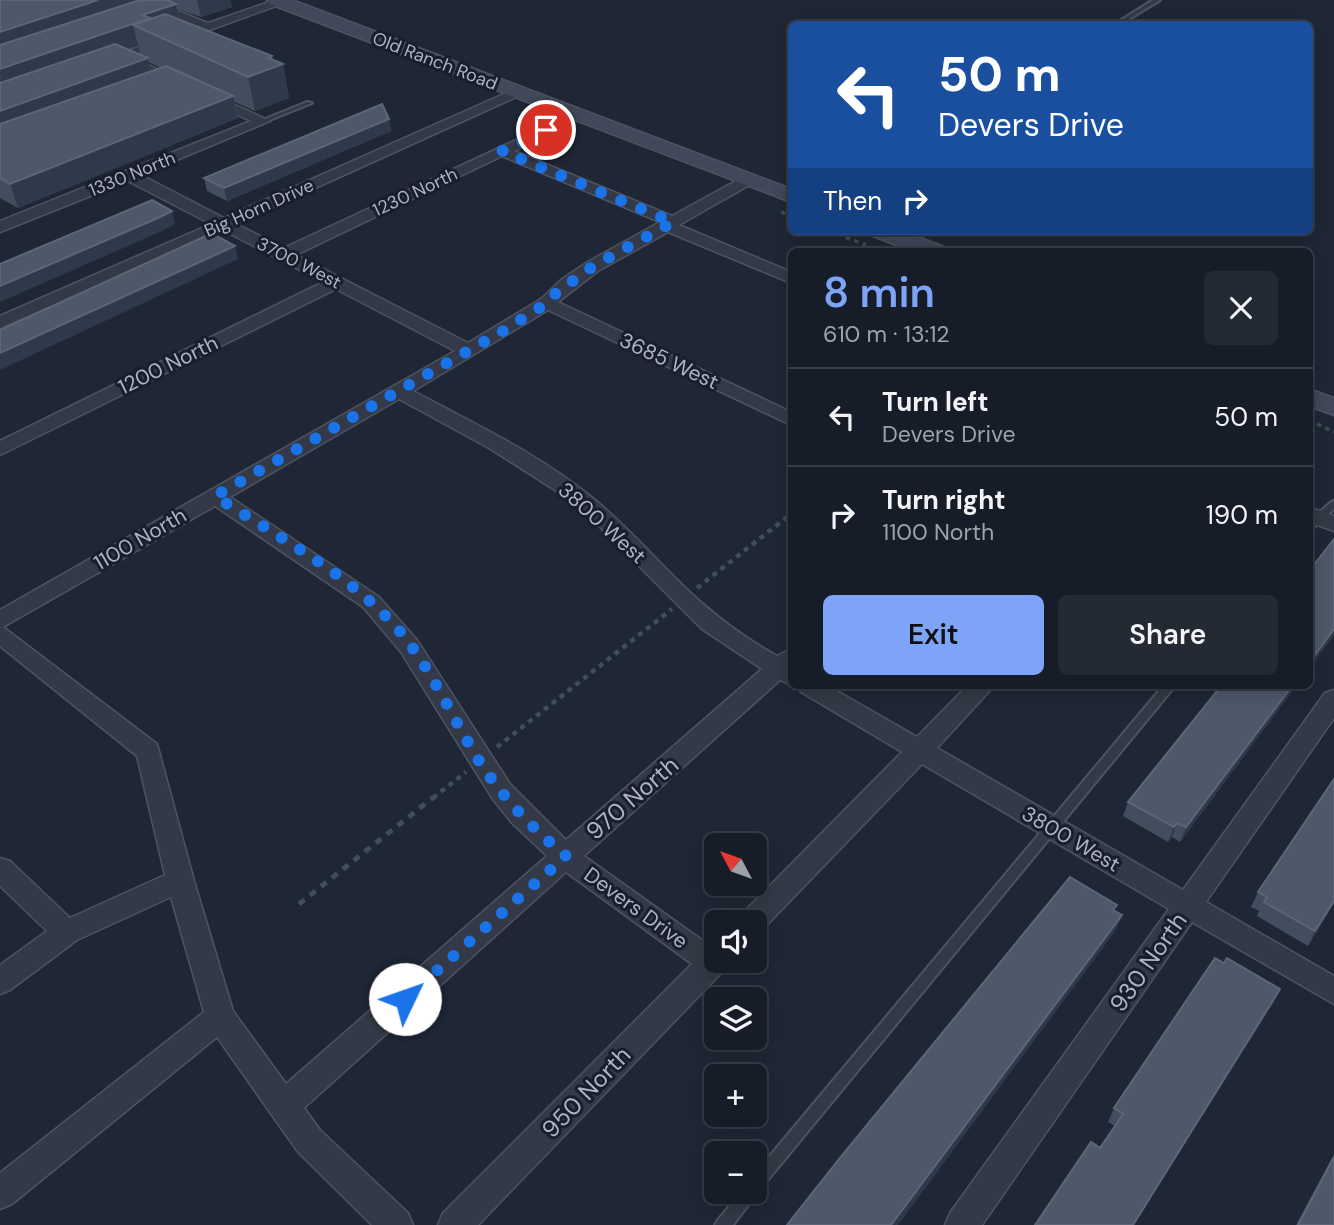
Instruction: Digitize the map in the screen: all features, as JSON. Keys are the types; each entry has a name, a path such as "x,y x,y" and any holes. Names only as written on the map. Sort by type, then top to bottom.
{"street":[{"path":"139,0 208,28"},
{"path":"98,66 278,1"},
{"name":"Old Ranch Road","path":"278,1 788,195"},
{"path":"142,15 160,9"},
{"path":"122,58 263,121"},
{"path":"154,87 172,80"},
{"name":"Big Horn Drive","path":"0,323 519,93"},
{"name":"1330 North","path":"0,226 263,121"},
{"name":"1230 North","path":"283,254 546,130"},
{"path":"502,151 788,277"},
{"name":"3700 West","path":"129,175 469,351"},
{"name":"1100 North","path":"0,620 469,351 547,303 585,271 748,180"},
{"path":"877,239 918,248"},
{"name":"1200 North","path":"0,449 336,282"},
{"name":"3685 West","path":"547,303 788,418"},
{"name":"3800 West","path":"399,391 522,460 567,489 608,524 710,624 787,667"},
{"path":"1313,399 1334,407"},
{"name":"Devers Drive","path":"215,496 352,587 389,619 418,656 483,766 524,819 566,856 704,954"},
{"path":"0,634 148,751 180,881 220,1017 309,1140 396,1225"},
{"name":"970 North","path":"284,1106 566,856 787,667"},
{"name":"3800 West","path":"814,689 1334,991"},
{"path":"764,910 979,689"},
{"name":"930 North","path":"962,1225 1334,699"},
{"path":"0,869 67,932"},
{"path":"0,981 67,932 180,881"},
{"name":"950 North","path":"455,1225 704,971"},
{"path":"0,1193 220,1017"}],"lane":[{"path":"1123,21 1157,0"},
{"path":"263,121 309,103"},
{"path":"767,1171 1167,689"},
{"path":"723,1225 740,1204"}],"path":[{"path":"853,235 877,239"},
{"path":"1313,422 1334,432"},
{"path":"699,587 788,516"},
{"path":"508,739 669,611"},
{"path":"299,904 452,783"}],"building":[{"path":"0,0 98,0 0,32"},
{"path":"140,0 167,0 176,4 142,15 150,18 0,69 0,45"},
{"path":"165,14 272,56 269,58 283,64 248,77 133,25"},
{"path":"115,44 148,58 0,111 0,83"},
{"path":"166,66 233,96 10,184 0,178 0,124"},
{"path":"382,104 389,119 224,188 204,178"},
{"path":"152,200 172,211 0,286 0,264"},
{"path":"213,234 235,246 0,353 0,330"},
{"path":"1334,539 1334,629 1313,658 1313,566"},
{"path":"1219,689 1290,689 1186,827 1177,823 1174,827 1128,802"},
{"path":"1334,779 1334,901 1315,931 1264,902 1267,897 1258,892"},
{"path":"1070,877 1117,905 1113,910 1122,915 891,1225 787,1225 839,1159"},
{"path":"1215,958 1224,963 1227,958 1280,989 1133,1225 1035,1225 1091,1142 1100,1148 1123,1114 1114,1108"},
{"path":"1334,1157 1334,1225 1298,1225"}],"route":[{"path":"405,999 566,856 524,819 502,793 418,656 389,619 352,587 215,496 503,331 547,303 556,293 592,267 673,222 502,151 546,130"}]}
